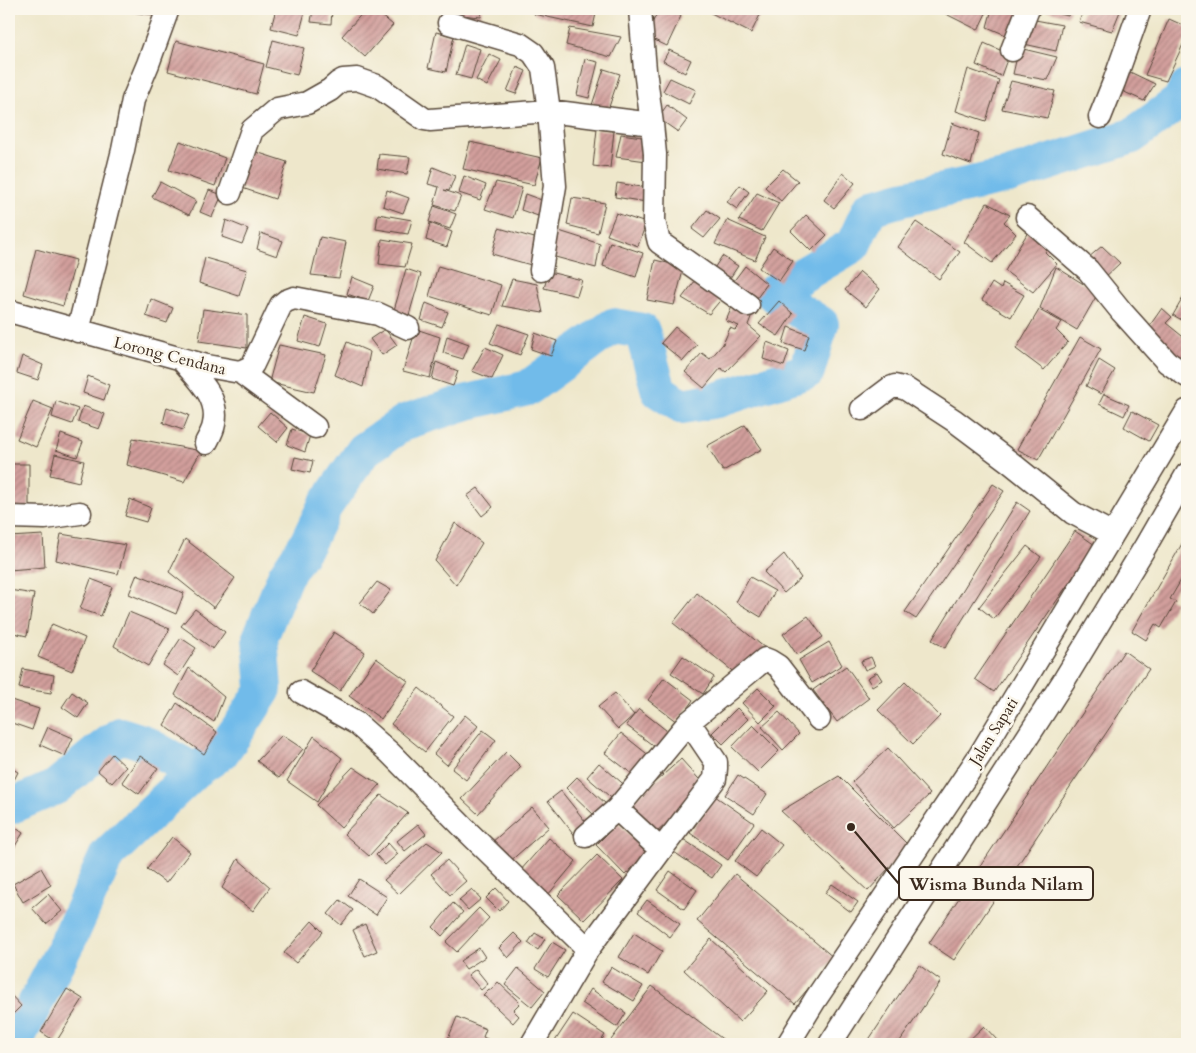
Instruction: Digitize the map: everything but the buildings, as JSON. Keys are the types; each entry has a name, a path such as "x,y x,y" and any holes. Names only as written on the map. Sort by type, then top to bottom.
{"street":[{"path":"78,331 121,160 133,100 168,9"},
{"path":"640,9 655,154 654,221 658,242 748,305"},
{"path":"1012,50 1028,9"},
{"path":"1100,117 1140,9"},
{"path":"449,23 520,44 533,53 543,68 549,111 555,186 540,270"},
{"path":"230,193 252,130 276,109 307,103 343,80 357,79 377,86 424,119 430,120 549,111 652,124"},
{"path":"1027,217 1088,270 1122,312 1167,362 1187,376"},
{"name":"Lorong Cendana","path":"9,311 206,366 240,372 251,367 253,364 281,305 286,300 294,298 378,314 408,328"},
{"path":"181,359 211,395 216,411 214,425 206,443"},
{"path":"240,372 315,427"},
{"path":"862,409 890,388 896,386 906,389 955,421 1073,513 1114,534"},
{"name":"Jalan Sapati","path":"788,1044 815,1000 980,754 1187,410"},
{"name":"Jalan Sapati","path":"830,1044 1063,682 1187,474"},
{"path":"9,517 45,518 80,513"},
{"path":"586,836 617,808 689,722 765,659 778,666 820,719"},
{"path":"1035,663 1063,682"},
{"path":"301,692 356,723 390,752 588,950"},
{"path":"532,1044 588,950 715,779 716,762 689,722"},
{"path":"617,808 661,850"}],"waterway":[{"path":"9,807 56,787 120,735 142,742 195,771 221,753 264,689 260,638 285,576 307,543 325,506 364,450 405,422 464,403 528,388 613,326 642,331 659,391 682,406 717,400 807,371 821,324 772,293 853,245 870,208 902,199 1008,176 1132,136 1180,101 1187,88"},
{"path":"14,1044 70,937 107,855 195,771"}],"place":[{"name":"Wisma Bunda Nilam","path":"851,827"}]}
